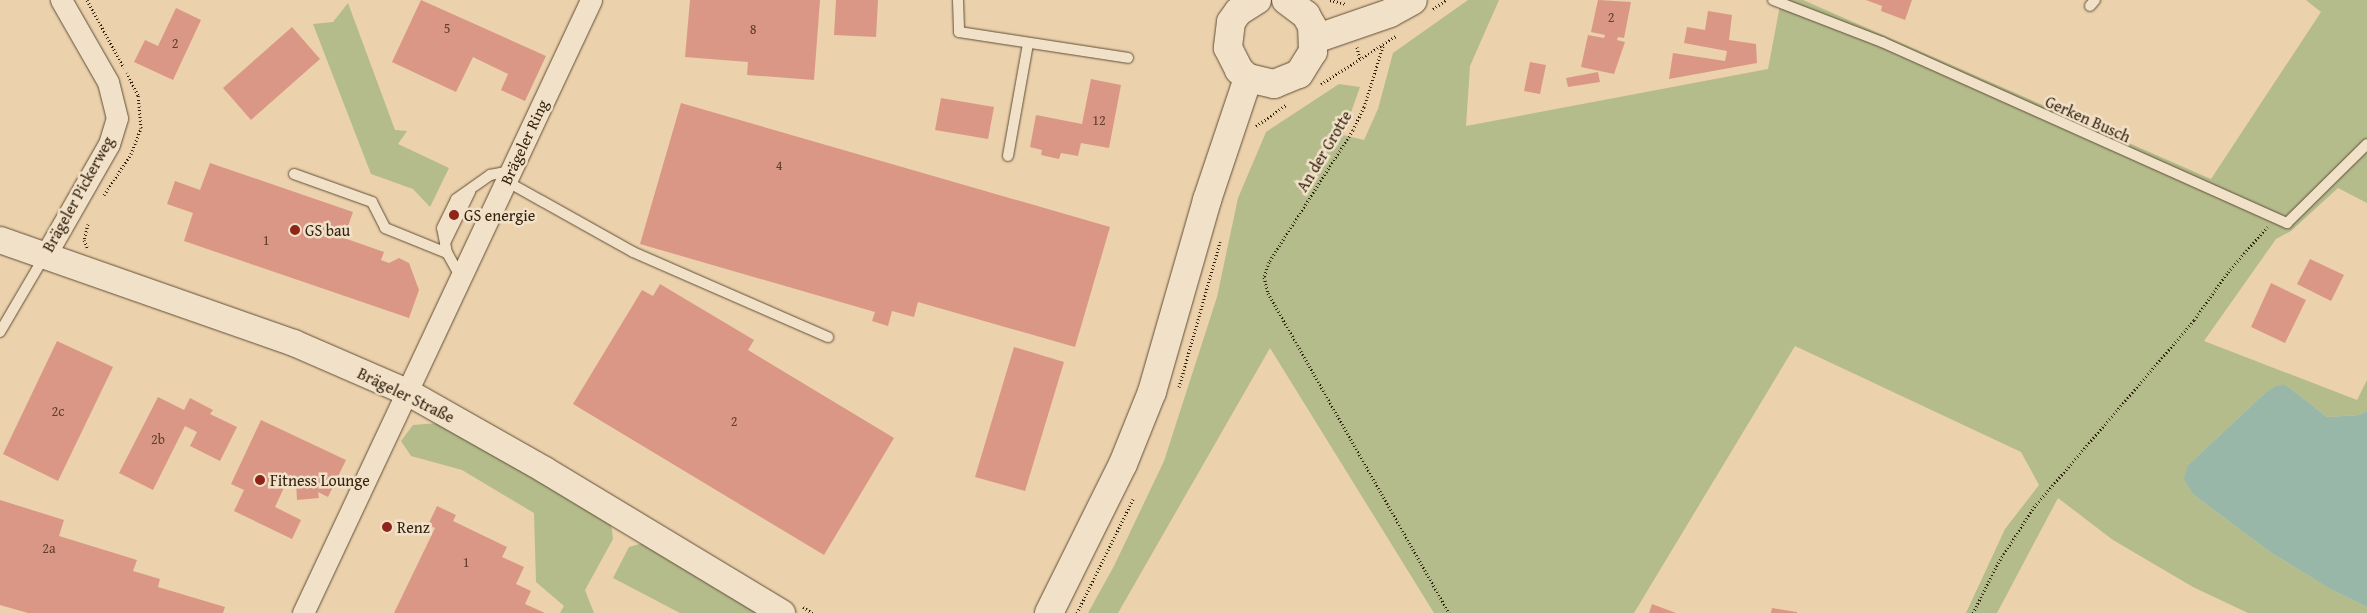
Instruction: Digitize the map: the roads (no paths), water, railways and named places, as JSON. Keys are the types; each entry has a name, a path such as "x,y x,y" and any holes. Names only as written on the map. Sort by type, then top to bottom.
{"main road":[{"path":"1256,0 1238,12 1228,35 1232,60 1248,78 1274,84 1299,74 1313,52 1314,39 1306,15 1286,0"},
{"path":"1314,39 1407,16"},
{"path":"1049,613 1123,464 1152,392 1207,200 1248,78"}],"street":[{"name":"Brägeler Pickerweg","path":"44,256 109,144 117,118 108,82 61,0"},
{"name":"Brägeler Ring","path":"303,613 409,393 460,277 591,0"},
{"name":"Brägeler Straße","path":"0,240 294,343 409,393 545,470 782,613"}],"lane":[{"path":"958,0 959,32 1128,58"},
{"name":"Gerken Busch","path":"1773,0 1882,42 2274,219 2287,223 2367,144"},
{"path":"1008,156 1028,44"},
{"path":"294,174 372,202 385,228 446,248"},
{"path":"460,277 446,248 442,228 456,199 490,176 508,176 633,252 828,337"},
{"name":"Brägeler Pickerweg","path":"0,332 44,256"}],"place":[{"name":"GS energie","path":"454,215"},
{"name":"GS bau","path":"295,230"},
{"name":"Fitness Lounge","path":"260,480"},
{"name":"Renz","path":"387,527"}]}
